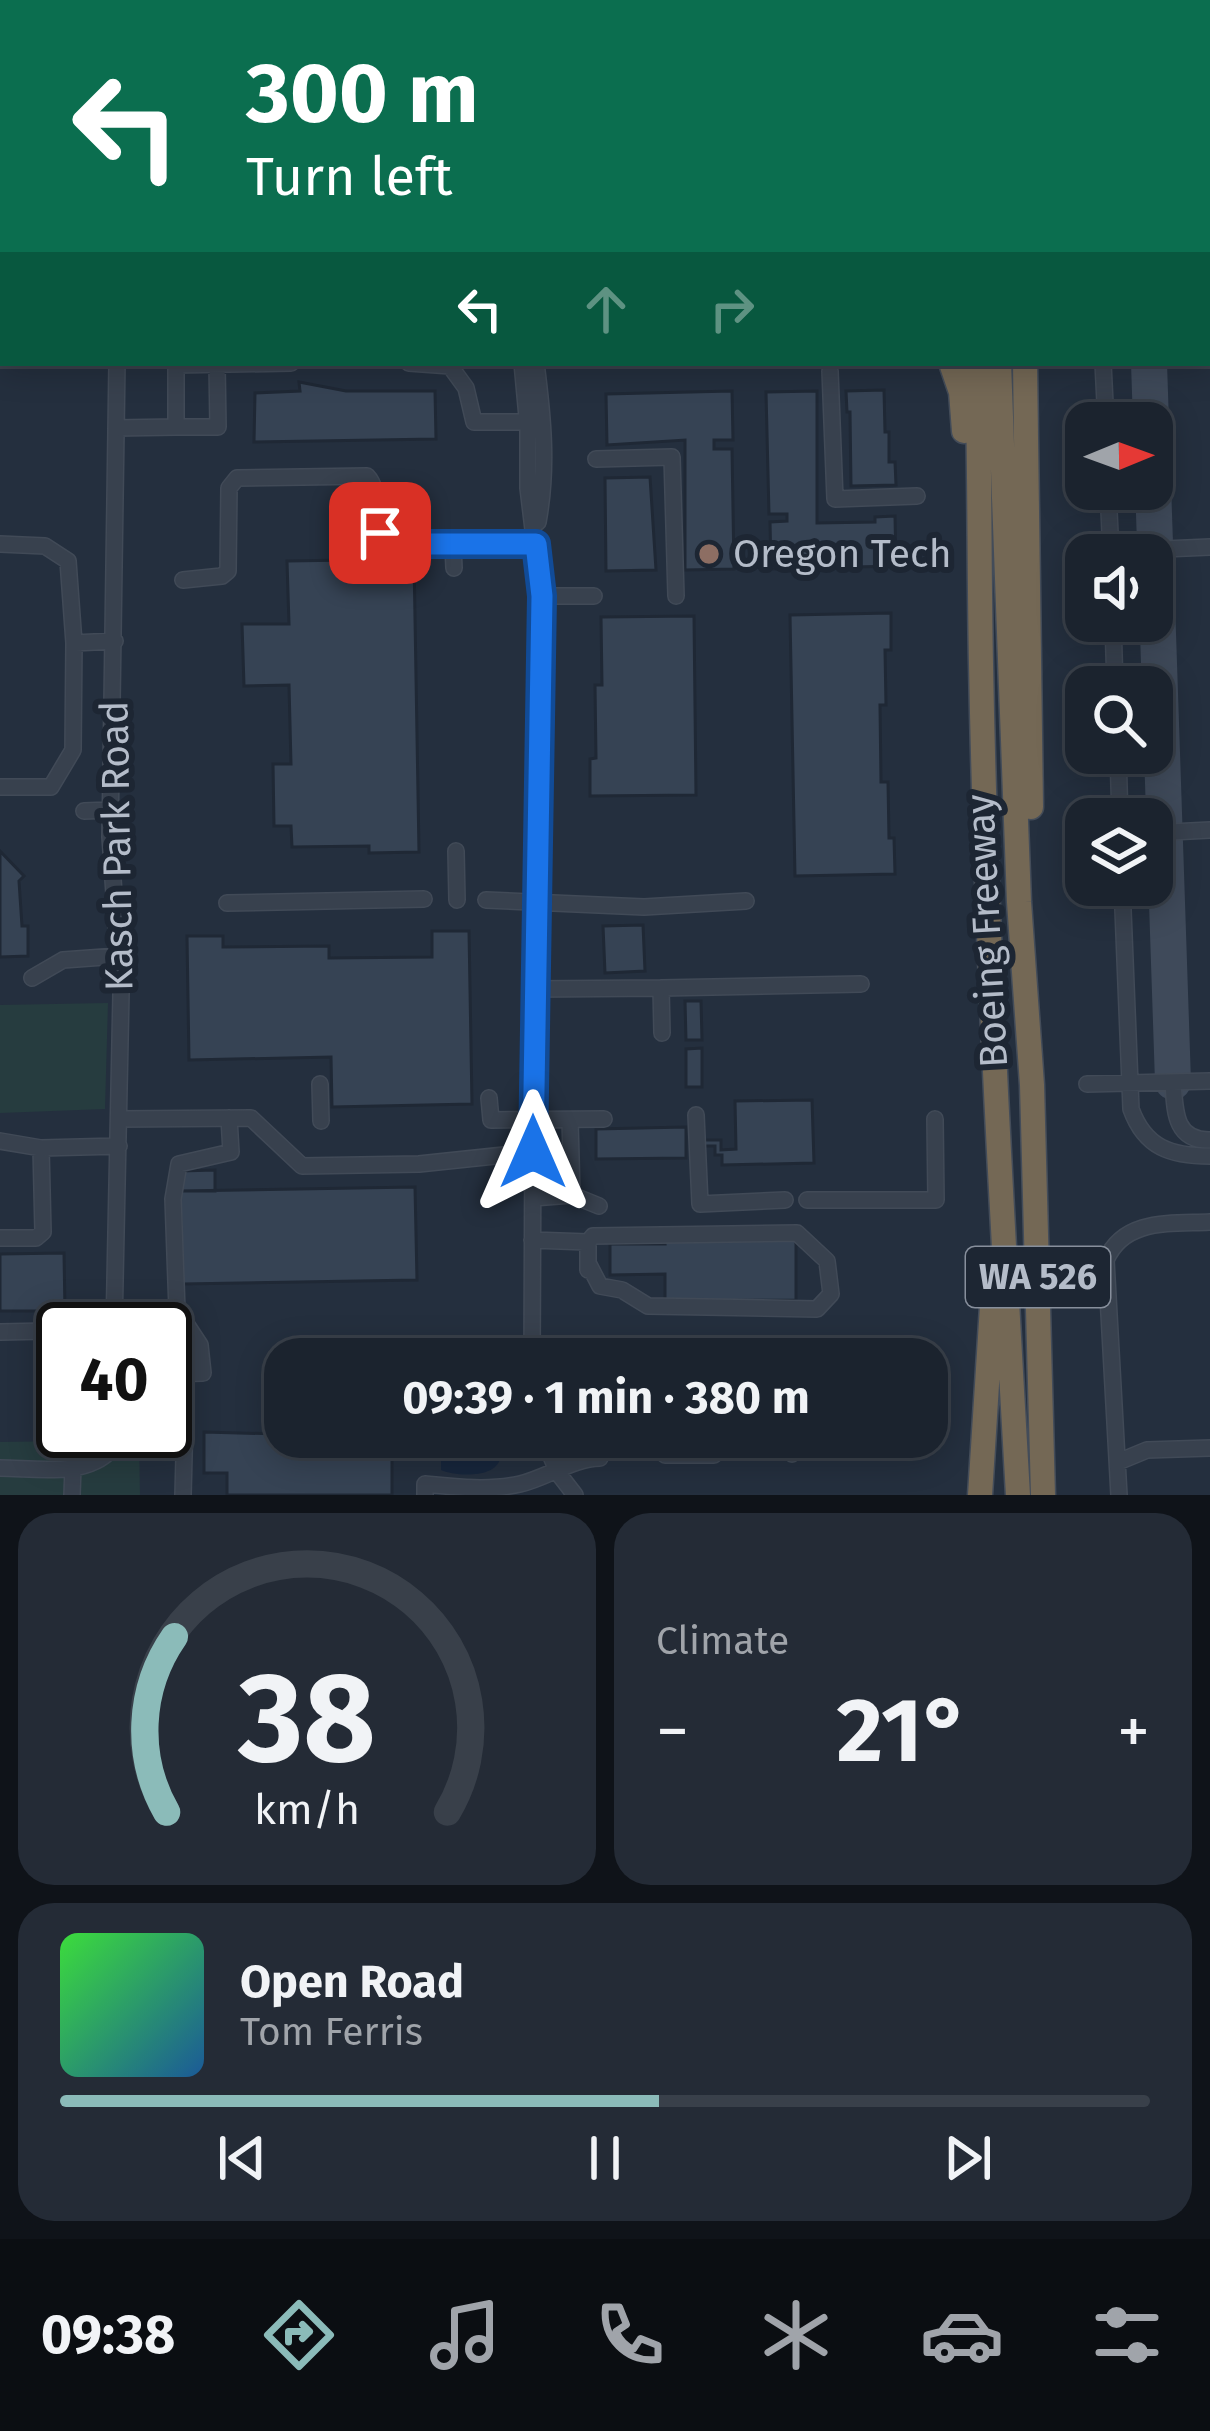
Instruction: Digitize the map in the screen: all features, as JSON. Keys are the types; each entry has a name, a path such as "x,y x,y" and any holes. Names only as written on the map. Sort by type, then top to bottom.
{"highway":[{"path":"952,366 961,392 981,661"},
{"name":"Boeing Freeway","path":"977,366 981,661 1000,1198 1018,1495"},
{"name":"Boeing Freeway","path":"999,366 1019,902 1032,1085 1045,1495"},
{"path":"1025,366 1032,1085"},
{"path":"980,1495 1000,1198"}],"street":[{"name":"Kasch Park Road","path":"115,1302 118,956 110,810 117,366"},
{"path":"176,366 176,427"},
{"path":"116,428 218,427 217,366"},
{"path":"450,366 466,388 474,422 527,422"},
{"path":"522,366 528,488 542,596 534,902 532,1338"},
{"path":"536,366 544,425 544,486 536,540"},
{"path":"1103,366 1105,402"},
{"path":"830,371 835,499 917,496"},
{"path":"596,460 672,457 676,596"},
{"path":"182,580 228,571 230,488 237,478 367,476 374,482 380,533 386,541 453,546 536,540"},
{"path":"0,787 51,787 73,750 74,643 68,561 45,546 8,544"},
{"path":"453,546 454,568"},
{"path":"1173,549 1210,547"},
{"path":"542,596 594,596"},
{"path":"74,643 115,641"},
{"path":"84,812 110,810"},
{"path":"1173,832 1210,830"},
{"path":"456,851 457,900"},
{"path":"226,903 424,899"},
{"path":"486,901 644,907 746,901"},
{"path":"1123,906 1131,1109 1148,1140 1177,1155 1210,1156"},
{"path":"32,978 63,960 118,956"},
{"path":"533,989 862,984"},
{"path":"661,988 662,1033"},
{"path":"1088,1084 1210,1081"},
{"path":"1173,1082 1176,1122 1198,1141 1210,1140"},
{"path":"320,1084 321,1121"},
{"path":"489,1098 491,1120 604,1119"},
{"path":"696,1115 700,1204 785,1200"},
{"path":"177,1302 173,1199 179,1164 231,1153 229,1118"},
{"path":"119,1119 251,1118 302,1166 419,1164 533,1152"},
{"path":"806,1200 936,1199 935,1119"},
{"path":"570,1120 572,1195"},
{"path":"0,1141 41,1148 119,1146"},
{"path":"0,1238 36,1238 43,1232 41,1148"},
{"path":"532,1198 572,1195 599,1206"},
{"path":"1119,1495 1106,1260 1121,1236 1139,1228 1210,1222"},
{"path":"797,1233 827,1261 831,1294 817,1309 648,1306 622,1290 600,1286 588,1267 588,1242 593,1236 629,1234 797,1233"},
{"path":"532,1240 588,1242"},
{"path":"0,1332 36,1331"},
{"path":"192,1333 200,1345 203,1373 192,1373"},
{"path":"1118,1462 1147,1450 1210,1448"},
{"path":"0,1468 73,1468 101,1458"},
{"path":"184,1458 184,1495"},
{"path":"552,1458 575,1495"},
{"path":"424,1495 425,1484 516,1485 559,1473 588,1458"},
{"path":"72,1495 73,1468"}],"green space":[{"path":"108,1003 105,1109 0,1113 0,1005"},
{"path":"36,1441 36,1458 139,1458 140,1495 0,1495 0,1442"}],"water":[{"path":"441,1458 500,1458 483,1473 441,1470"}],"building":[{"path":"299,382 346,391 435,391 436,439 254,442 255,393 300,391"},
{"path":"884,390 885,432 889,432 889,462 895,462 896,485 851,486 846,391"},
{"path":"732,391 733,440 714,440 714,449 732,449 734,569 685,570 685,440 607,445 606,394"},
{"path":"817,391 817,523 875,522 875,517 895,516 896,566 771,569 770,522 787,521 787,514 769,514 766,392"},
{"path":"650,477 656,570 606,571 605,478"},
{"path":"414,559 419,852 369,853 369,846 292,847 291,826 274,826 273,764 291,764 289,685 244,686 242,624 289,624 287,561"},
{"path":"891,613 891,650 885,650 886,705 880,705 881,782 888,782 895,874 795,876 790,615"},
{"path":"694,616 696,795 590,796 590,759 596,758 595,685 602,685 601,617"},
{"path":"0,851 24,876 19,881 28,956 0,957"},
{"path":"643,925 645,971 605,973 603,926"},
{"path":"432,931 469,931 472,1104 332,1107 331,1057 189,1060 187,936 223,936 223,947 329,946 329,958 432,957"},
{"path":"685,1001 701,1001 702,1040 686,1040"},
{"path":"702,1048 702,1087 686,1087 686,1049"},
{"path":"812,1100 814,1163 722,1165 715,1146 699,1146 699,1140 721,1140 721,1150 736,1149 735,1101"},
{"path":"686,1127 686,1158 596,1159 596,1129"},
{"path":"215,1170 215,1191 180,1191 180,1171"},
{"path":"415,1187 417,1280 182,1284 180,1191"},
{"path":"796,1235 796,1300 665,1301 665,1274 610,1275 610,1244 665,1244 664,1236"},
{"path":"64,1253 65,1302 36,1302 36,1311 0,1311 0,1254"},
{"path":"204,1432 264,1434 264,1458 392,1458 392,1495 227,1495 227,1473 204,1473"}],"taxiway":[{"path":"1149,366 1150,402"},
{"path":"1154,510 1173,1082"}],"place":[{"name":"Oregon Tech","path":"709,554"}],"route":[{"path":"380,533 391,544 536,544 542,596 533,1152"}]}
